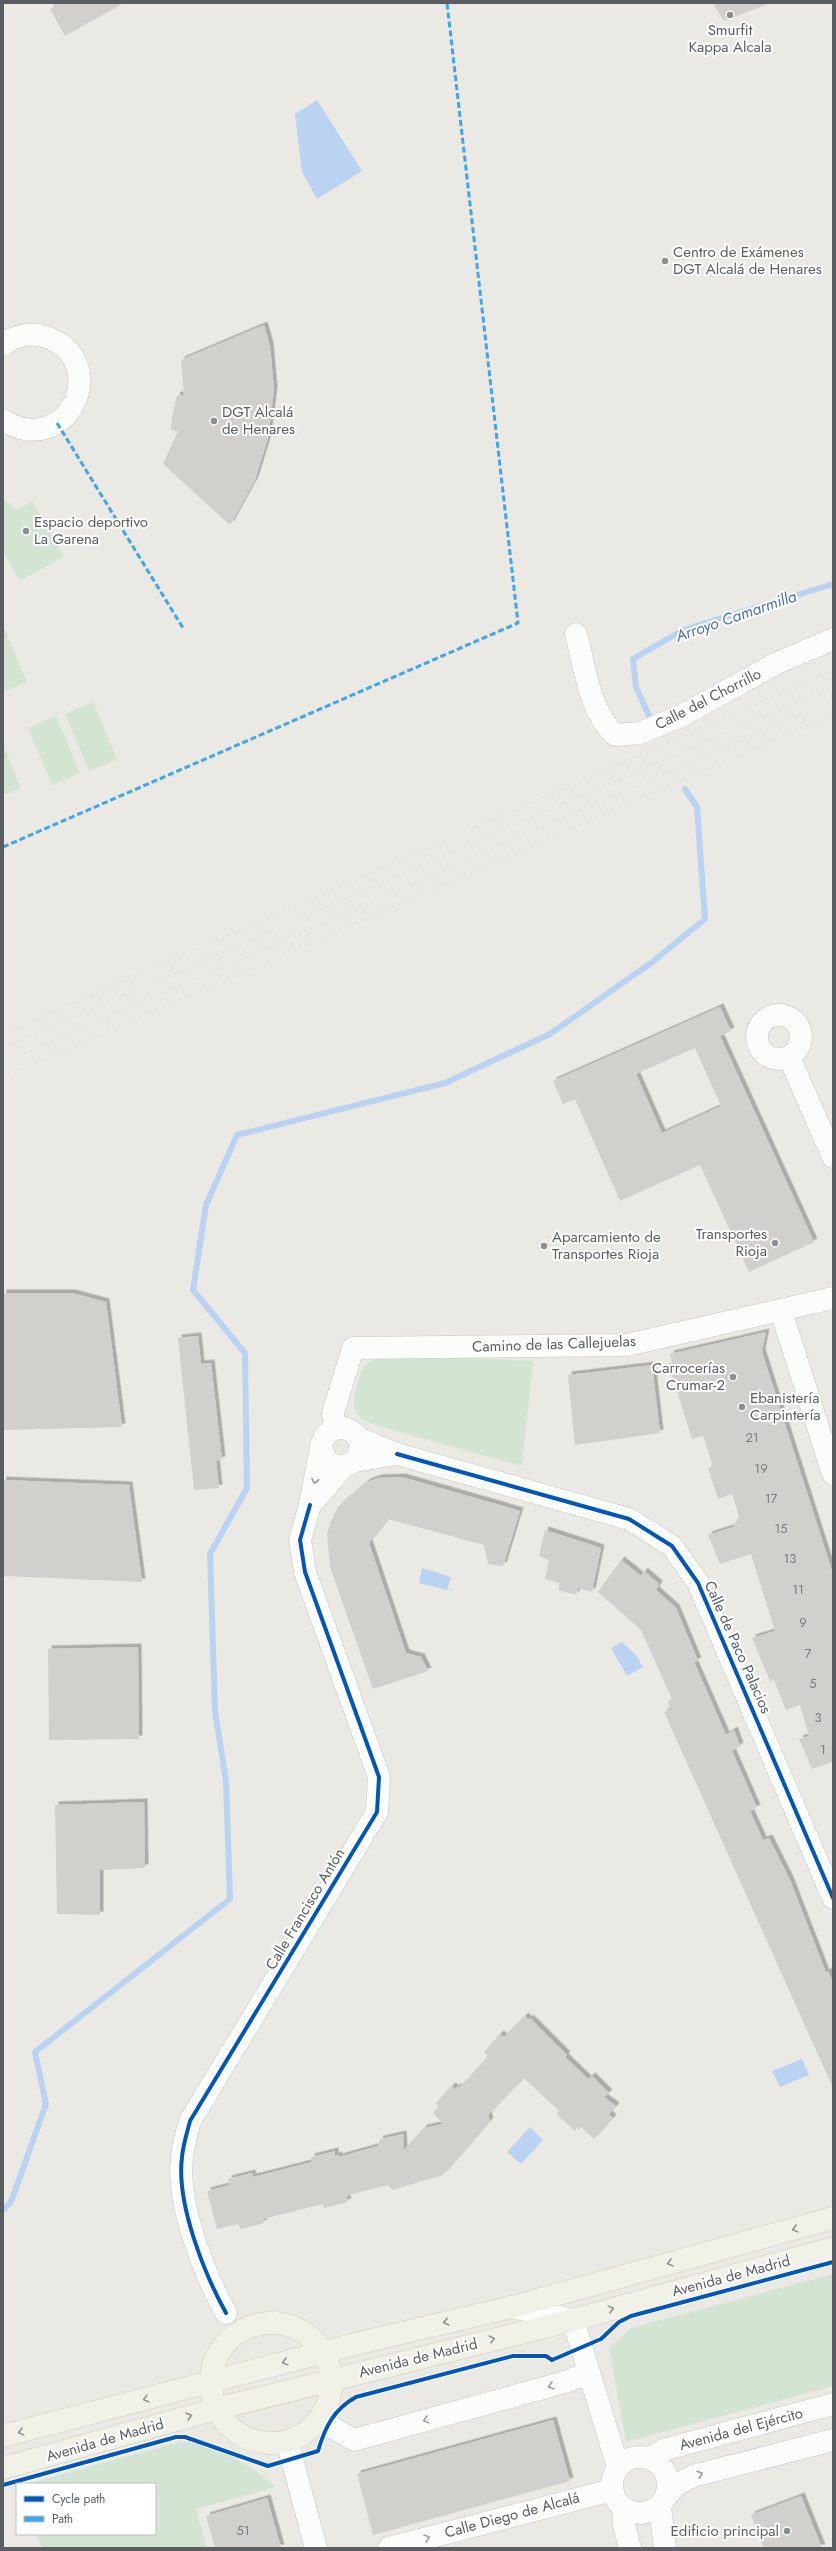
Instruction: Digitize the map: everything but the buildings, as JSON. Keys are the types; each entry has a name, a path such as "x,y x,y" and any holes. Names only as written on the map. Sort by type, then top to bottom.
{"main road":[{"name":"Avenida de Madrid","path":"3,2436 323,2352 512,2307 833,2218"},
{"name":"Avenida de Madrid","path":"3,2468 331,2379 573,2320 833,2248"},
{"path":"272,2323 292,2327 310,2337 323,2352 329,2365 331,2379 328,2403 319,2420 305,2433 287,2441 270,2444 243,2436 225,2423 216,2409 211,2389 212,2369 220,2350 234,2335 252,2326 272,2323"}],"street":[{"path":"3,420 13,426 28,430 43,429 57,423 70,412 77,398 80,382 74,361 69,351 56,341 40,335 24,335 5,339"},
{"name":"Calle del Chorrillo","path":"576,634 594,702 604,725 615,735 640,733 681,716 777,663 833,639"},
{"path":"789,1057 833,1157"},
{"name":"Camino de las Callejuelas","path":"329,1435 333,1413 352,1348 627,1345 833,1298"},
{"path":"781,1311 833,1474"},
{"name":"Calle de Paco Palacios","path":"329,1435 345,1428 358,1438 397,1454 629,1519 672,1546 698,1583 833,1898"},
{"path":"329,1435 322,1449 326,1460 337,1466 397,1454"},
{"name":"Calle Francisco Antón","path":"226,2313 208,2282 183,2198 182,2158 190,2121 377,1812 379,1777 304,1572 300,1540 329,1435"},
{"path":"310,1505 360,1450 358,1438"},
{"path":"512,2307 573,2320 588,2374 618,2467"},
{"path":"319,2420 354,2440 558,2384 588,2374"},
{"name":"Avenida del Ejército","path":"650,2458 663,2450 833,2404"},
{"path":"665,2548 664,2501 669,2484 666,2473 660,2464 650,2458 633,2458 618,2467 614,2474 612,2490 616,2501 624,2509 642,2514 652,2512 664,2501 676,2485 693,2476 833,2440"},
{"path":"287,2441 316,2548"},
{"name":"Calle Diego de Alcalá","path":"389,2548 612,2490"},
{"path":"624,2509 624,2525 630,2548"}],"green space":[{"name":"Espacio deportivo La Garena","path":"3,499 17,510 32,501 64,556 20,581 3,552"},
{"path":"3,625 27,682 3,692"},
{"path":"93,702 117,759 89,771 65,714"},
{"path":"56,716 80,773 52,785 28,728"},
{"path":"3,745 21,788 3,795"},
{"path":"397,1356 533,1361 522,1466 372,1424 361,1418 356,1412 354,1408 354,1399 359,1378 364,1368 371,1361"},
{"path":"833,2274 833,2386 626,2442 609,2348 631,2328"},
{"path":"179,2442 193,2443 219,2450 254,2470 276,2487 196,2509 207,2548 42,2548 36,2535 156,2535 156,2483 31,2483"}],"water":[{"path":"317,100 362,171 317,199 302,172 295,114"},
{"path":"422,1568 451,1577 447,1590 419,1583"},
{"path":"622,1642 636,1655 643,1667 627,1676 611,1648"},
{"path":"802,2059 809,2075 780,2087 772,2071"},
{"path":"530,2127 543,2140 521,2164 507,2152"}],"waterway":[{"name":"Arroyo Camarmilla","path":"650,718 636,687 633,659 683,630 833,584"},
{"path":"3,2210 11,2202 46,2104 35,2052 230,1899 226,1781 215,1711 210,1554 247,1488 245,1353 193,1290 206,1205 237,1135 445,1083 550,1034 651,963 705,919 697,807 685,789"}],"railway":[{"path":"3,1034 833,671"},
{"path":"3,1048 833,686"},
{"path":"3,1063 833,700"},
{"path":"3,1077 833,714"}],"marked path":[{"path":"3,847 518,623 447,3"},
{"path":"57,423 183,628"}],"cycle path":[{"path":"397,1454 629,1519 672,1546 698,1583 833,1898"},
{"path":"226,2313 201,2258 187,2216 183,2195 181,2175 182,2157 190,2121 377,1812 379,1777 305,1572 300,1540 310,1505"},
{"path":"3,2485 176,2437 185,2437 268,2466 318,2451 331,2420 342,2407 356,2397 513,2356 546,2356 552,2360 601,2339 619,2322 631,2316 833,2262"}],"place":[{"name":"Smurfit Kappa Alcala","path":"730,15"},
{"name":"Centro de Exámenes DGT Alcalá de Henares","path":"665,261"},
{"name":"DGT Alcalá de Henares","path":"214,421"},
{"name":"Espacio deportivo La Garena","path":"26,531"},
{"name":"Transportes Rioja","path":"775,1243"},
{"name":"Aparcamiento de Transportes Rioja","path":"544,1246"},
{"name":"Carrocerías Crumar-2","path":"733,1377"},
{"name":"Ebanistería Carpintería","path":"742,1407"},
{"name":"Edificio principal","path":"787,2531"}]}
